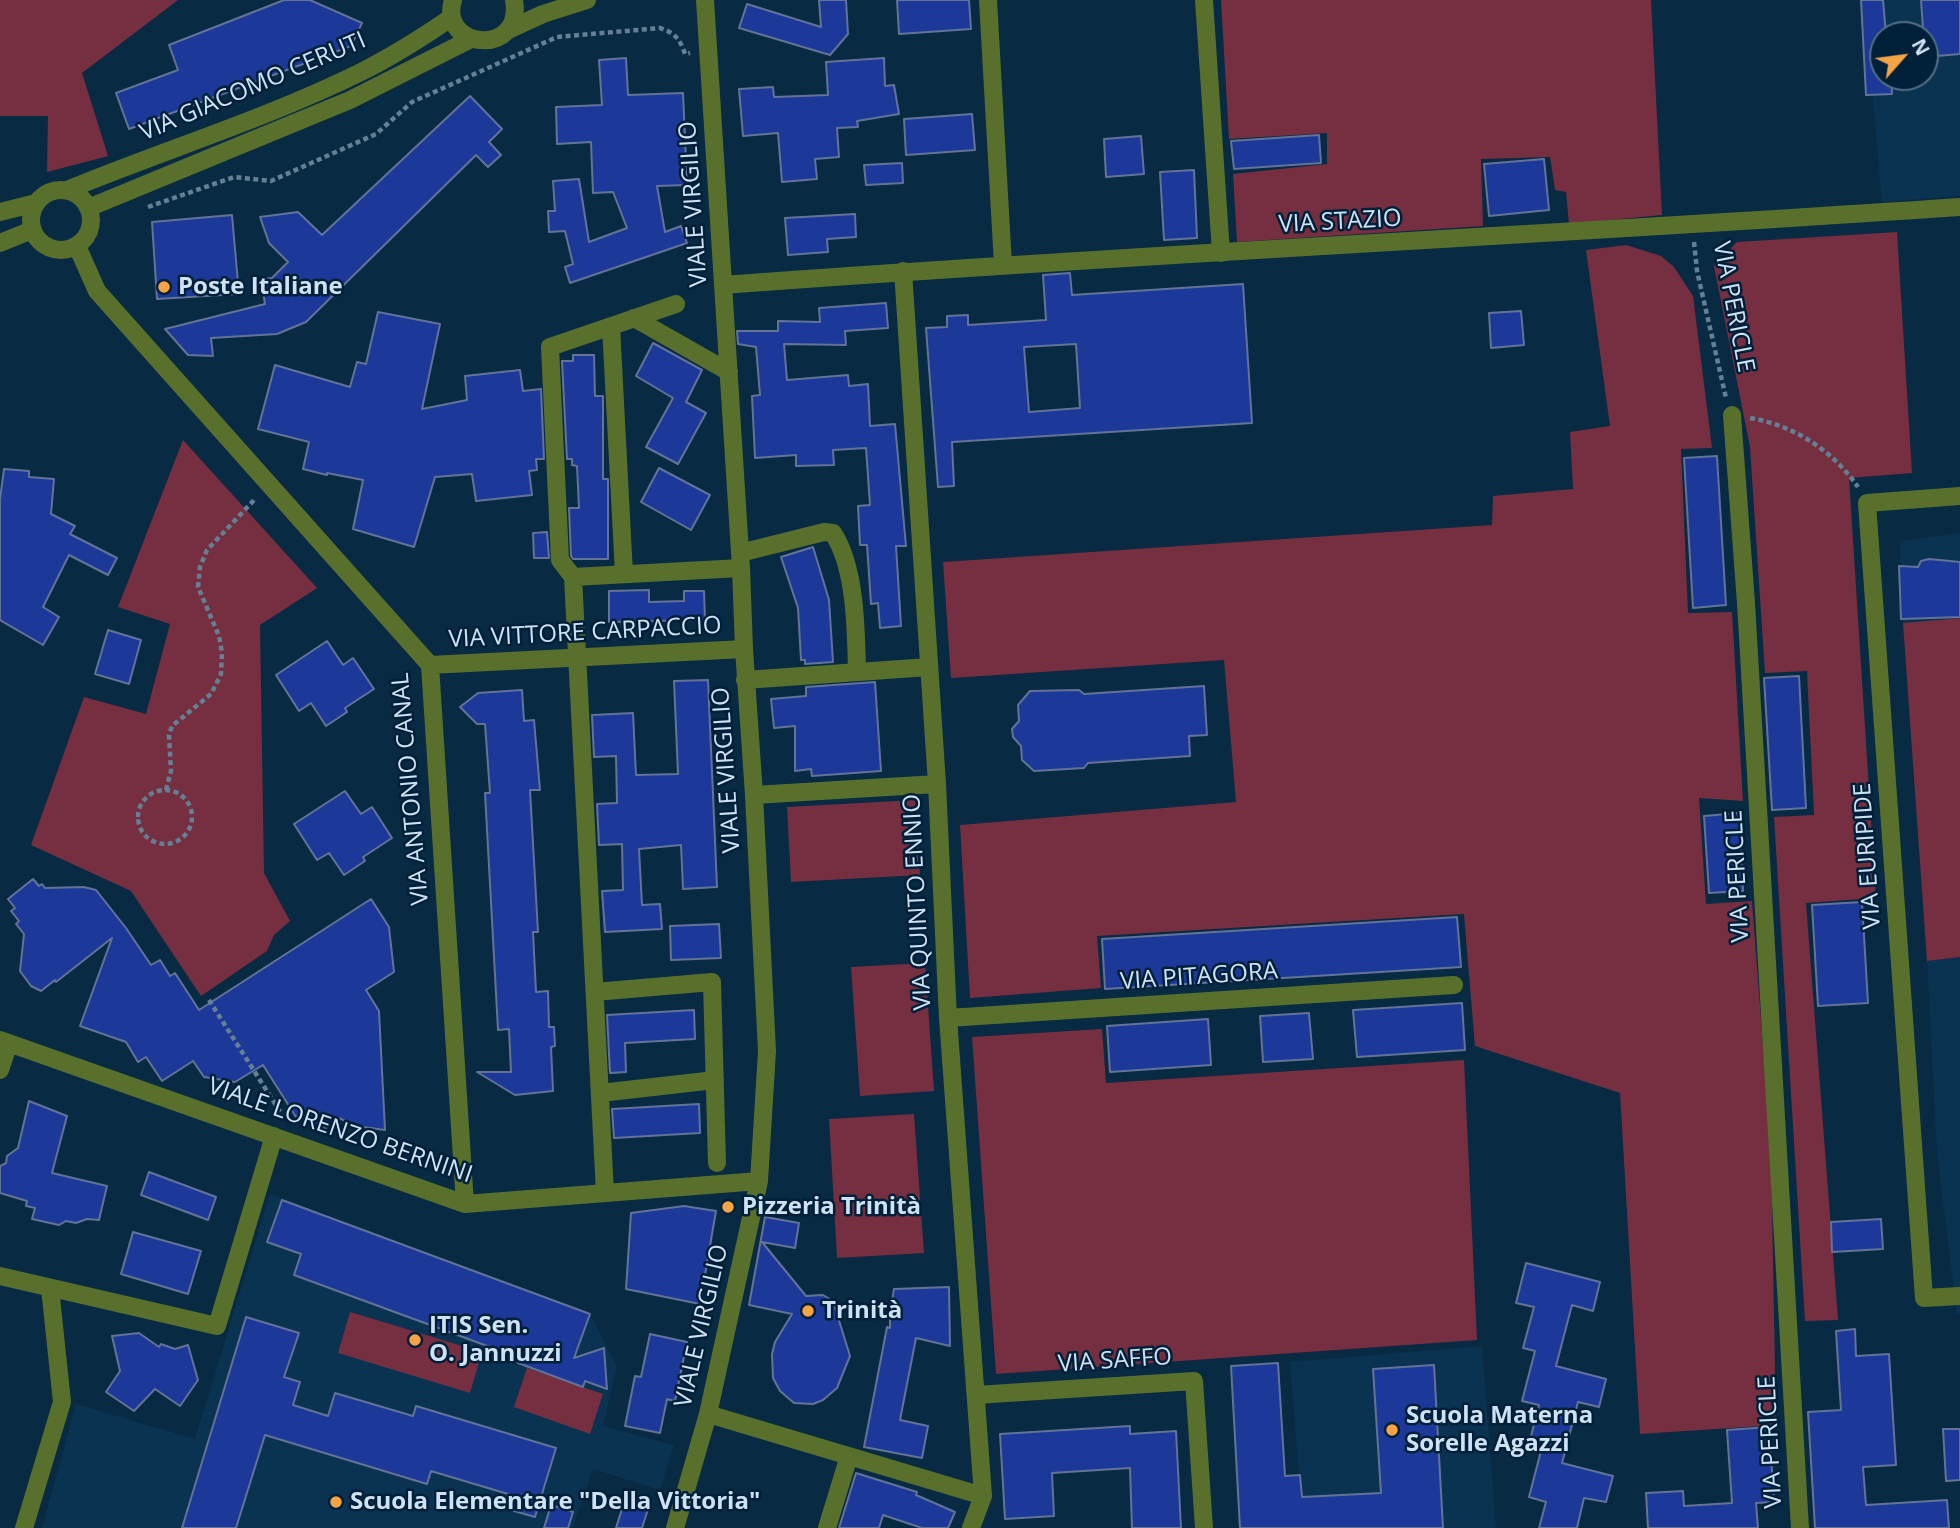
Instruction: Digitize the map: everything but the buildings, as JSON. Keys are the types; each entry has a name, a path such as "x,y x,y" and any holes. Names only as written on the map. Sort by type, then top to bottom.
{"street":[{"path":"508,30 515,11 514,0"},
{"path":"508,30 543,14 587,0"},
{"name":"VIALE VIRGILIO","path":"675,1528 708,1414 759,1181 767,1051 754,795 745,680 741,561 705,0"},
{"path":"988,0 1003,265"},
{"path":"1204,0 1221,253"},
{"path":"453,8 463,34 471,39"},
{"name":"VIA GIACOMO CERUTI","path":"0,212 36,203 49,192 67,190 361,72 412,44 453,8"},
{"name":"VIA GIACOMO CERUTI","path":"88,208 350,100 471,39 491,40 508,30"},
{"path":"36,203 31,221 32,230 43,244 51,248 68,249 77,246 88,233 91,216 83,200 67,190"},
{"name":"VIA STAZIO","path":"723,285 903,271 1693,226 1960,207"},
{"path":"0,243 32,230"},
{"name":"VIA ANTONIO CANAL","path":"77,246 97,291 430,665 465,1204"},
{"name":"VIA QUINTO ENNIO","path":"903,271 937,784 948,1018 983,1496 971,1528"},
{"path":"605,1192 573,577 560,560 550,347 676,304"},
{"path":"635,318 729,372"},
{"path":"611,326 624,575"},
{"name":"VIA PERICLE","path":"1732,415 1747,617 1800,1528"},
{"path":"1867,503 1960,496"},
{"name":"VIA EURIPIDE","path":"1867,503 1924,1298 1960,1296"},
{"path":"573,577 624,575 741,561 824,532 834,533 841,544 855,608 858,672"},
{"name":"VIA VITTORE CARPACCIO","path":"430,665 744,649"},
{"path":"745,680 929,667"},
{"path":"754,795 937,784"},
{"path":"595,992 712,982 717,1163"},
{"name":"VIA PITAGORA","path":"948,1018 1454,985"},
{"path":"0,1070 5,1042"},
{"name":"VIALE LORENZO BERNINI","path":"5,1042 465,1204 759,1181"},
{"path":"600,1093 715,1080"},
{"path":"0,1276 217,1325 274,1136"},
{"path":"24,1528 62,1402 50,1288"},
{"name":"VIA SAFFO","path":"975,1395 1194,1381 1204,1528"},
{"path":"708,1414 983,1496"},
{"path":"827,1528 849,1456"}],"path":[{"path":"143,209 234,177 271,181 376,134 412,102 558,37 660,28 671,32 680,40 685,54 708,52"},
{"name":"VIA PERICLE","path":"1693,226 1697,271 1722,383 1732,415"},
{"path":"1732,415 1760,419 1812,442 1839,462 1867,503"},
{"path":"166,790 171,771 169,736 172,726 211,694 221,674 222,653 219,636 198,586 200,567 207,550 270,486"},
{"path":"166,790 181,796 190,809 191,817 190,826 180,839 162,843 146,836 138,819 142,802 149,795 166,790"},
{"path":"209,1000 302,1145"}],"shaded area":[{"path":"0,0 178,0 82,73 108,156 47,172 48,116 0,116"},
{"path":"1221,0 1651,0 1662,215 1569,224 1566,192 1555,190 1550,157 1481,159 1483,226 1237,242 1233,174 1327,164 1327,133 1229,139"},
{"path":"1864,0 1960,0 1960,196 1882,202 1872,91 1939,91 1939,21 1869,21 1869,56"},
{"path":"1897,232 1912,473 1849,478 1876,898 1806,903 1838,1320 1805,1321 1774,817 1814,815 1807,671 1765,673 1750,447 1714,266 1737,242"},
{"path":"1626,245 1661,256 1674,267 1693,296 1712,448 1681,449 1688,613 1732,612 1743,801 1699,798 1706,904 1752,901 1771,1151 1776,1425 1640,1434 1620,1093 1475,1046 1464,914 1097,936 1101,988 970,998 960,825 1236,802 1224,660 951,678 943,562 1492,525 1493,496 1573,489 1570,432 1610,426 1586,250"},
{"path":"183,440 317,588 260,625 264,873 290,921 274,935 267,951 201,996 131,891 31,845 84,697 146,714 170,624 118,607"},
{"path":"1960,533 1960,618 1903,623 1900,541"},
{"path":"1960,618 1960,957 1927,961 1903,623"},
{"path":"915,800 920,875 791,882 787,807"},
{"path":"1960,957 1960,1314 1957,1314 1937,1153 1927,961"},
{"path":"925,963 934,1091 860,1096 851,967"},
{"path":"1102,1029 1106,1083 1464,1060 1477,1340 996,1374 972,1037"},
{"path":"914,1114 924,1253 837,1258 829,1119"},
{"name":"ITIS Sen. O. Jannuzzi","path":"270,1194 590,1314 617,1367 603,1426 674,1445 660,1490 593,1469 573,1528 42,1528 76,1404 195,1439"},
{"path":"350,1312 482,1352 470,1393 338,1353"},
{"name":"Scuola Materna Sorelle Agazzi","path":"1482,1346 1496,1528 1303,1528 1290,1362"},
{"path":"527,1368 603,1394 590,1434 514,1407"}],"place":[{"name":"Poste Italiane","path":"164,287"},
{"name":"Pizzeria Trinità","path":"728,1207"},
{"name":"Trinità","path":"808,1311"},
{"name":"ITIS Sen. O. Jannuzzi","path":"415,1340"},
{"name":"Scuola Materna Sorelle Agazzi","path":"1392,1430"},
{"name":"Scuola Elementare \"Della Vittoria\"","path":"336,1502"}]}
